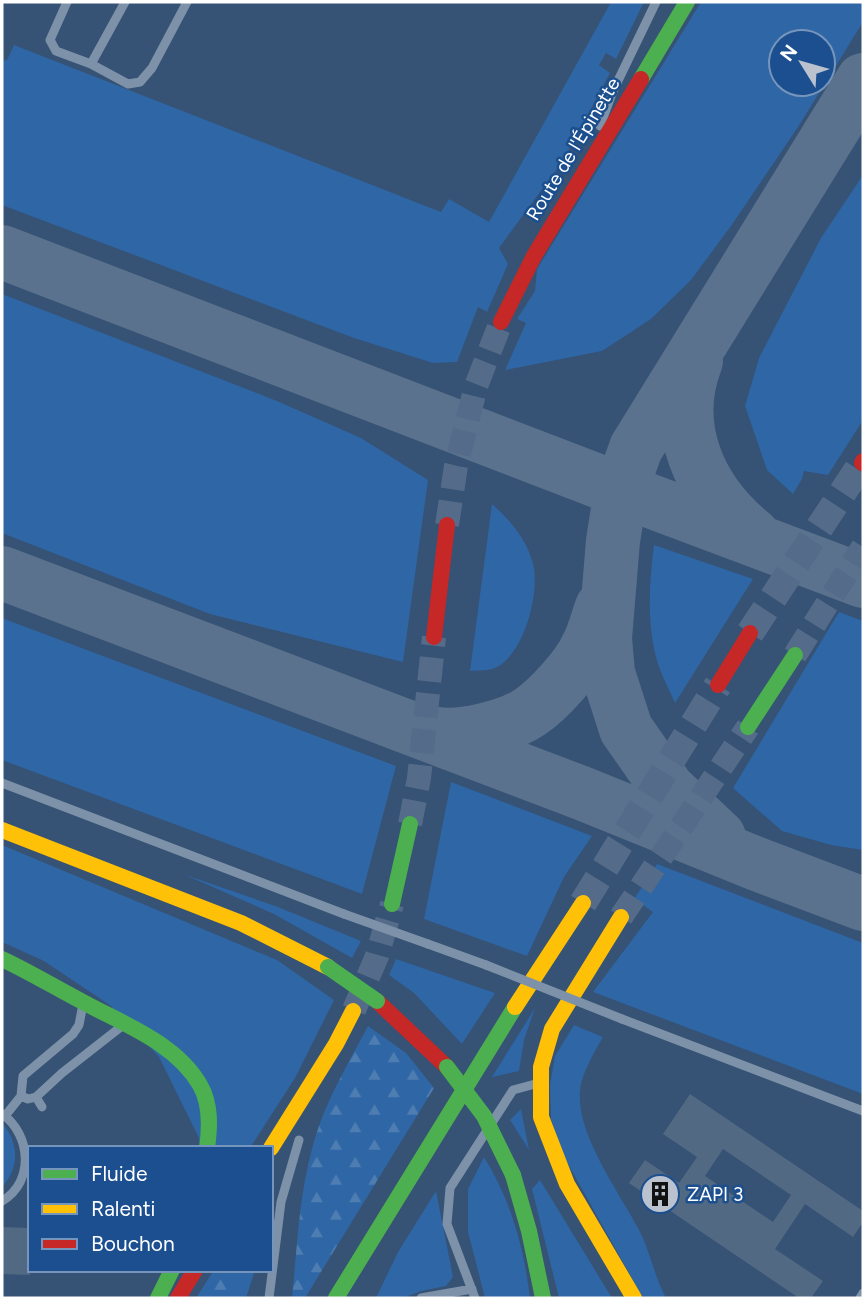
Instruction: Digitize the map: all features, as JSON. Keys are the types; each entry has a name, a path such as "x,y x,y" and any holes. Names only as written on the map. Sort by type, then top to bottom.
{"main road":[{"name":"Route de l'Épinette","path":"501,322 534,256 687,2"},
{"path":"434,637 447,525"},
{"path":"718,685 750,633"},
{"path":"748,727 795,655"},
{"path":"391,904 410,824"},
{"path":"2,830 241,923 328,967 377,1001 447,1067 484,1116 513,1175 529,1231 543,1298"},
{"path":"336,1298 486,1053 583,903"},
{"path":"621,917 552,1029 541,1068 541,1117 567,1184 631,1298"},
{"path":"2,959 175,1056 201,1087 206,1102 209,1132 207,1146"},
{"path":"272,1146 336,1044 353,1011"},
{"path":"158,1298 171,1272"},
{"path":"178,1298 194,1272"}],"lane":[{"path":"67,2 50,40 56,51 91,64 128,84 140,82 152,68 187,2"},
{"path":"91,64 125,2"},
{"path":"584,170 614,91 656,2"},
{"path":"2,783 344,914 486,965 622,1020 863,1111"},
{"path":"2,1201 18,1185 25,1169 26,1152 21,1136 3,1115 21,1096 23,1076 73,1034 79,1025 83,1003"},
{"path":"21,1096 28,1099 36,1097 62,1073 124,1025"},
{"path":"421,1298 473,1294 447,1224 450,1188 513,1090 541,1083"},
{"path":"36,1097 42,1107"},
{"path":"273,1266 281,1202 299,1140"},
{"path":"269,1298 272,1272"},
{"path":"860,1298 863,1293"}],"green space":[{"path":"611,2 644,2 616,59 606,53 599,65 610,73 564,159 499,248 508,264 487,312 478,307 457,362 433,363 354,338 2,205 2,61 7,60 14,45 441,212 449,199 489,222"},
{"path":"701,2 863,2 863,22 837,64 837,28 767,28 767,98 816,98 731,226 691,280 651,319 602,351 505,370 526,323 517,319 535,291 537,269"},
{"path":"863,175 863,420 828,475 804,471 793,494 767,470 745,406 759,358 821,238"},
{"path":"2,294 277,401 361,438 428,480 403,662 210,614 2,533"},
{"path":"492,504 521,536 532,560 532,605 521,638 503,663 492,669 470,671"},
{"path":"654,545 753,579 675,703 659,667 650,622"},
{"path":"839,612 863,621 863,850 831,845 782,831 733,788"},
{"path":"2,618 396,766 362,894 2,760"},
{"path":"451,782 592,836 564,877 527,956 424,919"},
{"path":"2,845 277,960 334,1000 295,1078 251,1146 200,1146 159,1057 111,1006 44,961 2,942"},
{"path":"657,864 863,943 863,1094 593,992 653,912 634,899"},
{"path":"183,874 278,907 361,941 352,958 274,914"},
{"path":"396,959 495,993 462,1044 414,993 389,975"},
{"path":"535,1008 524,1040 519,1071 492,1077"},
{"path":"574,1025 603,1037 581,1085 581,1108 585,1125 600,1162 642,1236 666,1298 643,1298 564,1157 551,1119 550,1085 555,1056"},
{"path":"368,1026 406,1053 434,1088 305,1298 292,1298 301,1204 312,1149 329,1101"},
{"path":"521,1109 529,1150 510,1120"},
{"path":"2,1123 12,1138 15,1155 12,1172 2,1187"},
{"path":"484,1157 502,1190 515,1225 530,1298 485,1298 468,1232 468,1189"},
{"path":"540,1180 612,1298 559,1298 532,1189"},
{"path":"436,1191 453,1277 446,1286 403,1298 376,1298 398,1252"},
{"path":"213,1272 254,1272 246,1298 196,1298"}],"building":[{"name":"ZAPI 3","path":"690,1094 863,1211 863,1222 853,1237 805,1204 775,1249 823,1281 811,1298 799,1298 629,1183 645,1160 679,1183 697,1157 663,1134","holes":["723,1149 791,1195 773,1222 705,1176"]},
{"path":"2,1227 28,1228 30,1275 2,1274"}],"taxiway":[{"path":"719,837 668,789 626,729 608,673 605,638 613,541 621,490 636,448 863,80"},
{"path":"2,252 863,581"},
{"path":"696,361 686,410 695,457 718,499 753,535"},
{"path":"2,573 584,794 863,904"},
{"path":"432,733 469,733 509,722 530,712 554,691 577,664 592,638 602,607"}],"tunnel":[{"path":"447,525 456,466 476,386 501,322"},
{"path":"750,633 862,463"},
{"path":"795,655 863,547"},
{"path":"410,824 419,778 434,637"},
{"path":"583,903 718,685"},
{"path":"621,917 748,727"},
{"path":"354,1010 377,956 392,904"}],"traffic: fast":[{"path":"641,79 687,2"},
{"path":"748,727 795,655"},
{"path":"392,904 410,824"},
{"path":"2,959 148,1036 177,1057 190,1070 206,1100 209,1124 207,1146"},
{"path":"328,967 377,1001"},
{"path":"336,1298 515,1007"},
{"path":"447,1067 484,1116 513,1175"},
{"path":"513,1175 529,1231 543,1298"},
{"path":"158,1298 171,1272"}],"traffic: slow":[{"path":"2,830 241,923 328,967"},
{"path":"515,1007 583,903"},
{"path":"621,917 552,1029 541,1067 541,1117 567,1184 634,1298"},
{"path":"272,1146 336,1044 353,1011"}],"traffic: jam":[{"path":"501,322 534,256 641,79"},
{"path":"434,637 447,525"},
{"path":"718,685 750,633"},
{"path":"377,1001 447,1067"},
{"path":"178,1298 194,1272"}],"place":[{"name":"ZAPI 3","path":"660,1194"}]}
